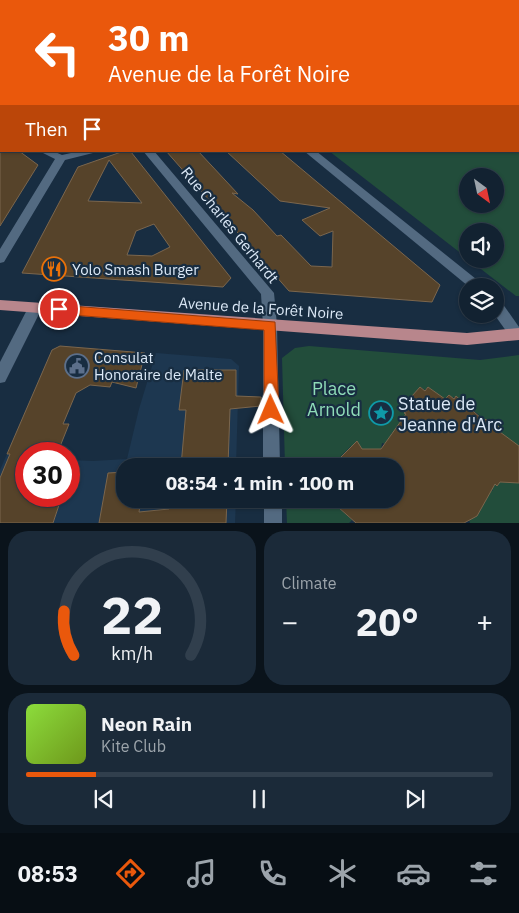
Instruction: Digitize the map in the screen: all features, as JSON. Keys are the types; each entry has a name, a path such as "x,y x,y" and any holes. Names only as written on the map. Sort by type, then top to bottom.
{"main road":[{"name":"Avenue de la Forêt Noire","path":"0,305 467,339 517,334"}],"street":[{"path":"46,152 61,158 91,152"},
{"name":"Rue Charles Gerhardt","path":"149,152 267,293 270,325 272,458"},
{"path":"310,152 466,278"},
{"path":"0,259 61,158"},
{"path":"0,377 35,308"},
{"path":"504,316 517,334"},
{"path":"273,508 273,523"}],"shaded area":[{"path":"156,353 231,359 239,366 236,458 127,458 139,409"},
{"path":"7,454 15,455 15,507 80,507 80,460 116,460 116,508 236,508 235,523 0,523 0,470"}],"green space":[{"path":"330,152 519,152 519,296 516,296 504,287 504,278 493,278 480,268 504,268 504,223 459,223 459,252"},
{"name":"Place Arnold","path":"309,346 480,360 519,355 519,454 501,432 502,428 498,426 497,429 456,397 445,399 428,387 425,390 420,387 403,406 407,410 405,413 410,417 394,435 391,433 392,438 386,444 382,443 381,449 362,449 351,446 340,458 285,458 282,358 295,348"},
{"path":"519,475 519,523 470,523 469,520 488,490 493,491 490,488 496,482"},
{"path":"286,508 339,508 352,520 349,523 287,523"}],"building":[{"path":"0,152 20,152 38,165 0,226"},
{"path":"121,152 131,152 231,278 223,287 22,273 78,167","holes":["109,160 142,203 88,201","154,224 170,247 152,256 127,255 136,231"]},
{"path":"167,152 199,152 238,194 232,193 253,210 277,236 281,235 311,266 332,267 333,231 320,236 302,220 330,208 280,201 227,152 281,152 440,285 432,302 289,291"},
{"path":"60,346 145,353 136,388 112,382 110,387 90,385 76,393 63,424 69,424 62,442 15,442 15,507 58,507 53,523 0,523 0,478 10,454 7,454 52,350"},
{"path":"184,370 236,370 236,396 261,397 261,406 230,409 228,458 182,458 186,410 179,410"},
{"path":"420,387 425,391 428,387 445,399 449,395 454,399 456,396 482,419 490,420 502,429 500,432 519,446 519,483 500,482 497,486 495,484 477,516 464,523 356,523 339,508 404,508 404,458 341,458 357,441 362,449 381,449 406,414 404,413 408,410 403,406"},
{"path":"108,473 116,473 116,508 140,508 139,512 169,508 227,508 226,523 99,523"}],"place":[{"name":"Yolo Smash Burger","path":"54,269"},
{"name":"Consulat Honoraire de Malte","path":"77,366"},
{"name":"Statue de Jeanne d'Arc","path":"381,413"}],"route":[{"path":"59,309 270,325 271,410"}]}
